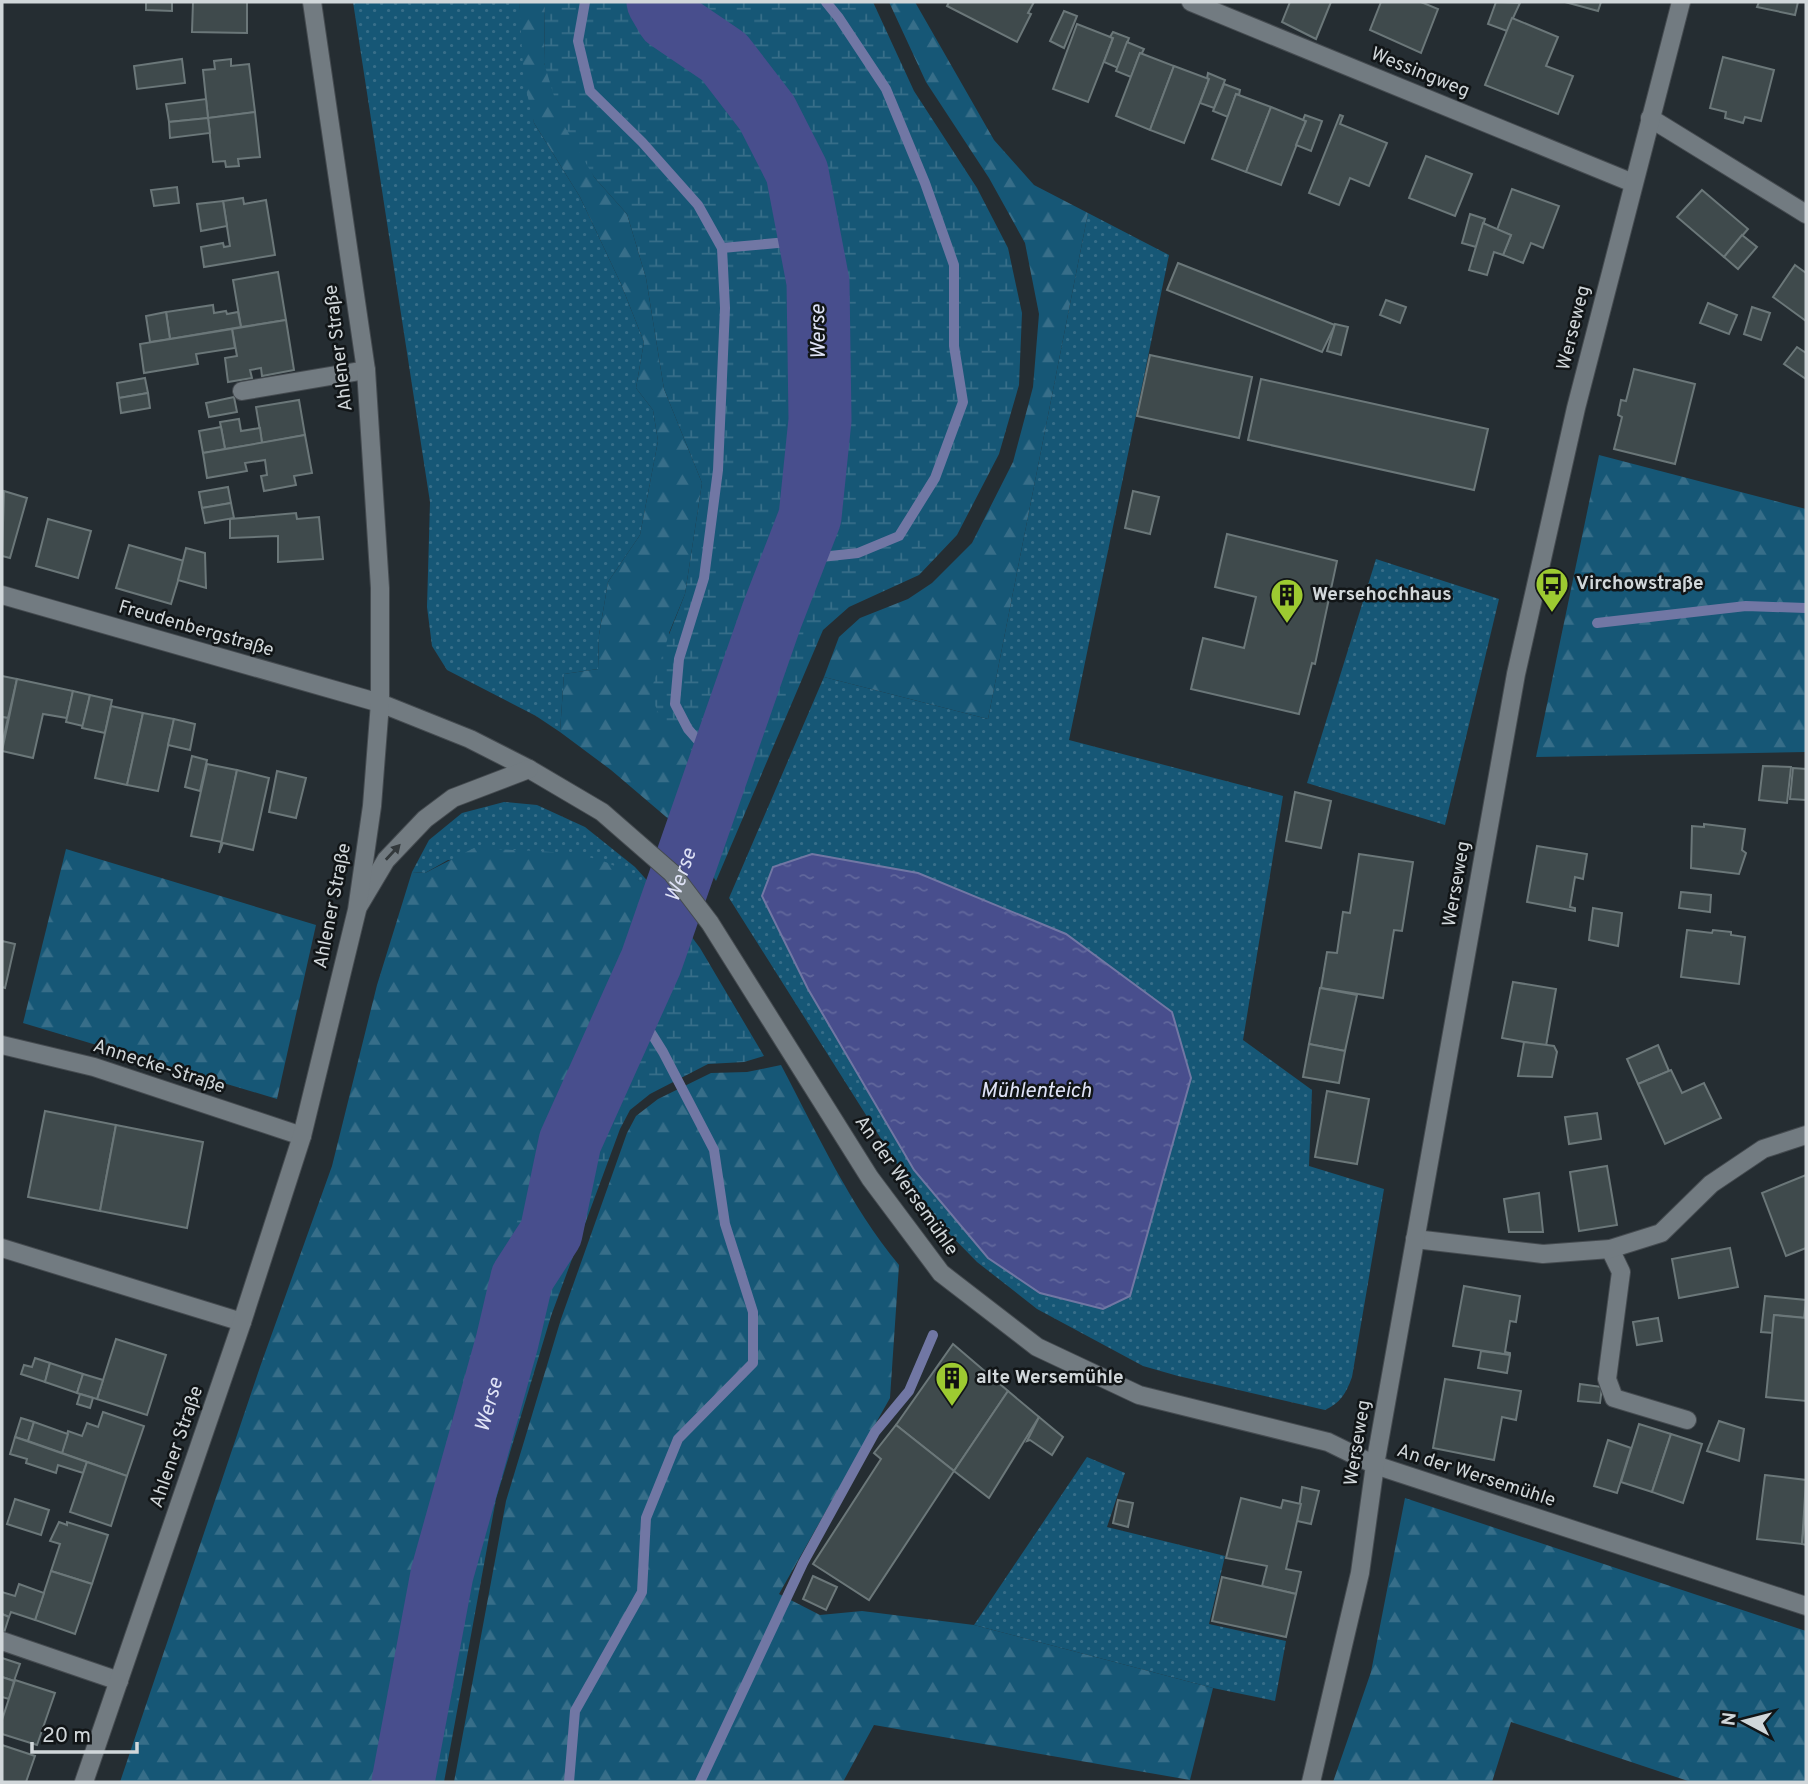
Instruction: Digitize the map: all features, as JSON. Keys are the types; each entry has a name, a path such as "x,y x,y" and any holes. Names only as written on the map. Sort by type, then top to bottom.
{"street":[{"name":"Ahlener Straße","path":"84,1782 242,1322 302,1136 357,909 372,806 380,704 380,588 366,370 312,2"},
{"name":"Wessingweg","path":"1191,2 1633,183"},
{"name":"Werseweg","path":"1311,1782 1360,1573 1374,1465 1516,674 1576,408 1681,2"},
{"path":"1650,118 1806,214"},
{"path":"242,391 366,370"},
{"name":"Freudenbergstraße","path":"2,595 380,704"},
{"name":"An der Wersemühle","path":"380,704 470,739 529,769 602,812 672,873 710,923 870,1178 941,1273 1037,1347 1139,1395 1328,1442 1374,1465 1806,1606"},
{"path":"357,909 386,860 425,819 453,799 529,769"},
{"name":"Annecke-Straße","path":"2,1045 94,1067 302,1136"},
{"path":"1415,1239 1543,1254 1610,1249 1661,1233 1711,1184 1763,1149 1806,1135"},
{"path":"2,1248 242,1322"},
{"path":"1610,1249 1621,1272 1607,1379 1614,1398 1686,1420"},
{"path":"2,1641 119,1681"}],"green space":[{"path":"353,2 519,2 534,123 580,197 621,284 644,342 636,388 653,410 658,441 640,535 608,582 599,635 598,669 564,674 560,732 536,716 447,670 432,646 427,607 430,502"},
{"path":"519,2 545,2 544,63 594,177 627,214 646,278 664,389 702,483 685,594 669,633 702,759 703,779 685,833 611,770 560,732 564,674 598,669 599,635 608,582 640,535 658,441 653,410 636,388 644,342 621,284 580,197 534,123 524,81"},
{"path":"545,2 873,2 914,91 977,188 1008,248 1022,313 1019,385 999,454 957,535 919,575 849,607 823,630 716,881 685,833 703,779 702,760 663,723 650,694 685,594 702,483 664,389 646,278 627,214 594,177 562,122 544,63"},
{"path":"889,2 915,2 994,140 1034,185 1088,213 988,719 824,677 839,637 860,618 908,599 932,583 972,543 1013,462 1033,387 1039,314 1025,243 989,178 926,82"},
{"path":"1088,213 1169,255 1069,740 1283,796 1243,1040 1312,1090 1309,1166 1384,1189 1352,1377 1342,1397 1325,1410 1143,1366 1037,1309 977,1262 926,1210 729,898 824,677 988,719","holes":["763,896 988,1258 914,1170 808,989"]},
{"path":"1599,455 1806,509 1806,752 1536,757"},
{"path":"1376,559 1499,599 1445,825 1307,783"},
{"path":"504,802 537,805 585,827 635,867 662,897 636,879 448,860 425,873 412,872 429,840 462,813"},
{"path":"474,848 585,856 625,871 662,897 652,925 633,940 393,1666 376,1782 120,1782 260,1367 332,1166 377,985 412,872 425,873"},
{"path":"66,849 316,925 277,1099 23,1023"},
{"path":"662,897 700,948 764,1056 744,1062 708,1064 650,1094 630,1110 620,1129 551,1316 496,1499 444,1782 376,1782 393,1666 418,1549 470,1355 554,1117 621,975 633,940 652,925"},
{"path":"781,1065 850,1194 899,1265 890,1398 779,1594 820,1615 862,1611 974,1625 1213,1688 1190,1780 874,1725 843,1782 454,1782 506,1501 561,1319 627,1133 636,1116 658,1099 711,1073 747,1072"},
{"path":"1087,1457 1125,1473 1107,1527 1225,1556 1209,1624 1286,1641 1275,1701 1213,1688 974,1625"},
{"path":"1405,1498 1806,1631 1806,1782 1691,1782 1511,1722 1492,1782 1333,1782 1371,1672"}],"water":[{"name":"Mühlenteich","path":"812,854 918,873 1066,934 1172,1012 1191,1078 1130,1296 1103,1309 1040,1293 988,1258 914,1170 808,989 762,896 773,867"}],"building":[{"path":"146,2 172,2 172,11 146,10"},
{"path":"193,2 247,2 247,33 192,32"},
{"path":"949,2 1034,2 1017,42 947,6"},
{"path":"1290,2 1331,2 1316,39 1282,22"},
{"path":"1381,2 1421,2 1438,9 1421,53 1370,30"},
{"path":"1496,2 1520,3 1507,31 1488,24"},
{"path":"1565,2 1601,2 1598,11"},
{"path":"1759,2 1798,2 1795,15 1757,7"},
{"path":"1064,11 1077,16 1064,48 1050,41"},
{"path":"1512,18 1558,37 1546,66 1573,76 1558,114 1485,85"},
{"path":"1077,24 1113,38 1088,102 1053,89"},
{"path":"1113,32 1129,38 1118,68 1104,62"},
{"path":"1127,42 1144,49 1131,77 1116,71"},
{"path":"1140,53 1174,66 1150,130 1116,116"},
{"path":"1723,57 1774,70 1761,121 1745,117 1743,123 1725,118 1726,112 1710,108"},
{"path":"182,59 185,83 137,89 134,66"},
{"path":"231,59 231,66 249,64 255,112 208,118 203,70 215,69 214,61"},
{"path":"1174,66 1209,79 1184,143 1150,130"},
{"path":"1208,73 1225,80 1214,108 1200,103 1209,79"},
{"path":"1224,84 1240,90 1228,117 1213,111"},
{"path":"1236,94 1271,107 1246,172 1212,159"},
{"path":"206,99 208,118 169,122 166,104"},
{"path":"1271,107 1306,121 1281,185 1246,172"},
{"path":"255,112 260,157 238,159 239,166 226,167 225,161 213,162 208,118"},
{"path":"1305,115 1322,121 1311,151 1296,145 1306,121 1303,120"},
{"path":"1340,115 1343,116 1340,124 1387,143 1369,186 1350,178 1339,205 1309,193"},
{"path":"208,118 210,133 170,138 169,122"},
{"path":"1426,156 1472,174 1455,216 1409,198"},
{"path":"177,187 179,203 154,206 151,190"},
{"path":"1512,189 1559,206 1543,248 1531,243 1523,263 1503,255 1511,235 1497,230"},
{"path":"1702,190 1748,229 1724,257 1677,217"},
{"path":"243,198 244,204 266,200 275,255 204,267 201,247 223,243 224,247 230,246 223,201"},
{"path":"223,201 227,226 201,231 197,204"},
{"path":"1470,214 1485,219 1476,247 1462,243"},
{"path":"1483,223 1511,235 1503,255 1494,252 1487,275 1469,270"},
{"path":"1742,235 1757,247 1738,269 1724,257"},
{"path":"1178,263 1335,325 1322,352 1167,290"},
{"path":"1795,265 1806,273 1806,321 1773,297"},
{"path":"278,272 286,320 241,327 233,280"},
{"path":"1386,300 1406,307 1400,323 1380,315"},
{"path":"1708,303 1737,315 1729,334 1700,323"},
{"path":"213,305 214,313 238,312 241,327 170,339 166,312"},
{"path":"1752,307 1770,313 1761,340 1744,334"},
{"path":"166,312 170,339 150,342 146,316"},
{"path":"286,320 294,370 262,376 261,368 250,370 252,378 228,382 225,358 237,356 232,329"},
{"path":"1335,324 1348,327 1341,355 1327,351"},
{"path":"232,329 235,348 196,354 198,364 144,373 140,344"},
{"path":"1797,347 1806,353 1806,379 1784,364"},
{"path":"1150,355 1252,377 1239,438 1137,416"},
{"path":"1634,369 1695,384 1675,464 1614,449 1622,417 1618,415 1621,400 1626,401"},
{"path":"145,378 148,393 119,398 117,383"},
{"path":"1261,379 1488,429 1474,490 1248,440"},
{"path":"148,393 150,408 121,413 119,398"},
{"path":"234,397 237,412 209,417 206,403"},
{"path":"299,400 305,435 262,443 256,407"},
{"path":"239,419 241,431 260,428 262,443 225,449 220,422"},
{"path":"221,427 225,449 203,453 199,431"},
{"path":"305,435 312,473 294,476 296,485 264,491 261,476 267,475 265,460 245,463 247,471 207,478 203,453"},
{"path":"228,487 231,503 202,508 199,492"},
{"path":"4,491 27,498 10,558 2,556"},
{"path":"1133,491 1159,497 1150,534 1125,528"},
{"path":"231,503 234,518 205,523 202,508"},
{"path":"296,513 297,519 319,517 323,559 278,562 278,536 230,538 230,519"},
{"path":"48,519 91,531 78,578 36,566"},
{"name":"Wersehochhaus","path":"1227,534 1337,561 1315,664 1312,663 1299,714 1191,689 1203,638 1244,648 1256,597 1215,587"},
{"path":"129,545 184,561 171,604 116,588"},
{"path":"186,548 205,553 206,588 178,580"},
{"path":"2,676 17,679 8,718 2,717"},
{"path":"17,679 73,691 67,718 43,714 33,758 2,751"},
{"path":"73,691 90,695 83,726 66,722"},
{"path":"90,695 112,700 105,733 82,728"},
{"path":"111,706 143,713 127,785 95,778"},
{"path":"143,713 174,719 158,791 127,785"},
{"path":"2,717 8,718 2,745"},
{"path":"174,719 195,724 190,750 168,745"},
{"path":"192,756 207,760 200,791 185,787"},
{"path":"207,764 237,770 222,842 191,836"},
{"path":"1763,766 1791,767 1787,803 1759,800"},
{"path":"1793,768 1806,769 1806,800 1790,799"},
{"path":"237,770 269,778 253,850 223,843 219,853"},
{"path":"277,771 306,778 296,818 269,812"},
{"path":"1295,792 1331,801 1321,848 1286,841"},
{"path":"1704,824 1745,829 1742,850 1746,853 1739,874 1691,868 1692,826 1704,827"},
{"path":"1537,846 1587,854 1583,879 1575,877 1570,907 1575,908 1575,911 1527,902"},
{"path":"1359,854 1413,862 1402,931 1394,930 1383,998 1321,988 1327,952 1337,953 1343,912 1350,913"},
{"path":"1681,892 1711,895 1710,912 1679,908"},
{"path":"1593,908 1622,913 1618,946 1589,940"},
{"path":"1687,930 1731,932 1731,935 1745,937 1739,984 1681,977"},
{"path":"2,941 15,944 5,988 2,987"},
{"path":"1513,982 1556,989 1546,1046 1502,1038"},
{"path":"1320,988 1357,995 1345,1051 1309,1044"},
{"path":"1524,1042 1554,1046 1557,1052 1552,1077 1518,1076"},
{"path":"1309,1044 1345,1051 1339,1083 1303,1077"},
{"path":"1658,1045 1669,1071 1638,1084 1627,1059"},
{"path":"1671,1070 1682,1093 1704,1083 1721,1118 1665,1144 1638,1084"},
{"path":"1327,1091 1369,1099 1357,1164 1315,1157"},
{"path":"45,1111 116,1125 100,1211 28,1197"},
{"path":"1597,1113 1601,1139 1569,1144 1565,1117"},
{"path":"116,1125 203,1142 187,1228 100,1211"},
{"path":"1607,1166 1617,1225 1579,1231 1570,1172"},
{"path":"1806,1175 1806,1248 1786,1256 1762,1193"},
{"path":"1539,1193 1543,1232 1509,1232 1504,1199"},
{"path":"1730,1248 1738,1287 1679,1298 1672,1259"},
{"path":"1464,1286 1520,1296 1516,1322 1510,1321 1505,1352 1510,1355 1453,1346"},
{"path":"1765,1296 1806,1300 1804,1318 1774,1315 1773,1333 1761,1332"},
{"path":"1774,1315 1806,1318 1806,1401 1766,1397"},
{"path":"1658,1318 1662,1341 1637,1345 1633,1322"},
{"path":"116,1339 166,1355 147,1415 97,1399"},
{"name":"alte Wersemühle","path":"953,1344 1008,1391 954,1471 896,1425"},
{"path":"1481,1351 1510,1355 1507,1373 1478,1368"},
{"path":"35,1358 50,1363 45,1382 21,1374 24,1365 32,1367"},
{"path":"50,1363 83,1374 77,1393 45,1382"},
{"path":"83,1374 103,1380 97,1399 77,1393"},
{"path":"1445,1379 1521,1391 1516,1420 1502,1417 1494,1460 1433,1448"},
{"path":"1580,1384 1602,1387 1600,1403 1578,1401"},
{"path":"1008,1391 1039,1417 989,1498 954,1471"},
{"path":"80,1394 93,1398 90,1408 77,1404"},
{"path":"103,1412 144,1426 127,1476 62,1453 68,1431 82,1436 87,1423 98,1427"},
{"path":"1039,1417 1063,1437 1052,1455 1030,1440 1027,1441"},
{"path":"21,1418 34,1422 28,1441 15,1437"},
{"path":"1719,1421 1744,1429 1739,1461 1707,1451"},
{"path":"34,1422 68,1434 62,1453 28,1441"},
{"path":"1639,1424 1671,1434 1652,1492 1621,1482"},
{"path":"896,1425 954,1471 869,1600 813,1564 881,1459 874,1453"},
{"path":"1671,1434 1702,1444 1683,1503 1652,1492"},
{"path":"15,1437 87,1462 83,1473 58,1465 56,1473 26,1463 27,1459 10,1454"},
{"path":"1608,1440 1631,1448 1617,1493 1594,1486"},
{"path":"87,1462 127,1476 111,1526 70,1512"},
{"path":"1765,1475 1806,1480 1802,1544 1757,1539"},
{"path":"1302,1487 1319,1491 1311,1524 1297,1521"},
{"path":"1241,1498 1281,1508 1283,1500 1301,1504 1286,1569 1301,1572 1296,1594 1262,1586 1267,1566 1226,1558"},
{"path":"15,1499 49,1510 41,1535 7,1524"},
{"path":"1118,1500 1133,1503 1128,1527 1113,1523"},
{"path":"1806,1503 1806,1545 1802,1544"},
{"path":"59,1522 108,1535 92,1584 51,1571 60,1544 50,1541"},
{"path":"51,1571 92,1584 75,1634 35,1620"},
{"path":"813,1576 837,1587 826,1610 803,1599"},
{"path":"1222,1577 1296,1594 1286,1637 1212,1621"},
{"path":"19,1584 44,1593 35,1620 11,1612 9,1617 2,1614 2,1592 15,1596"},
{"path":"2,1614 9,1617 3,1636 2,1635"},
{"path":"2,1658 20,1664 14,1681 2,1677"},
{"path":"2,1677 14,1681 9,1699 2,1697"},
{"path":"15,1680 55,1693 37,1745 2,1734 2,1720"},
{"path":"2,1745 35,1756 26,1782 2,1782"}],"waterway":[{"path":"585,2 578,41 590,91 642,142 698,205 722,248 810,240"},
{"name":"Werse","path":"403,1782 442,1574 507,1342 522,1278 551,1233 570,1142 651,962 772,615 810,517 820,420 818,282 797,172 767,113 724,57 668,19 658,2"},
{"path":"793,560 858,553 899,536 935,478 963,402 954,346 954,265 925,183 886,89 826,2"},
{"path":"721,767 688,729 675,704 679,659 704,578 718,470 725,308 722,248"},
{"path":"1597,623 1746,606 1806,608"},
{"path":"569,1782 575,1711 642,1592 646,1518 678,1439 753,1363 753,1312 725,1224 714,1150 663,1052 633,1004"},
{"path":"700,1782 803,1563 875,1432 909,1391 933,1335"}],"place":[{"name":"Virchowstraße","path":"1552,614"},
{"name":"Wersehochhaus","path":"1287,625"},
{"name":"alte Wersemühle","path":"952,1408"}]}
